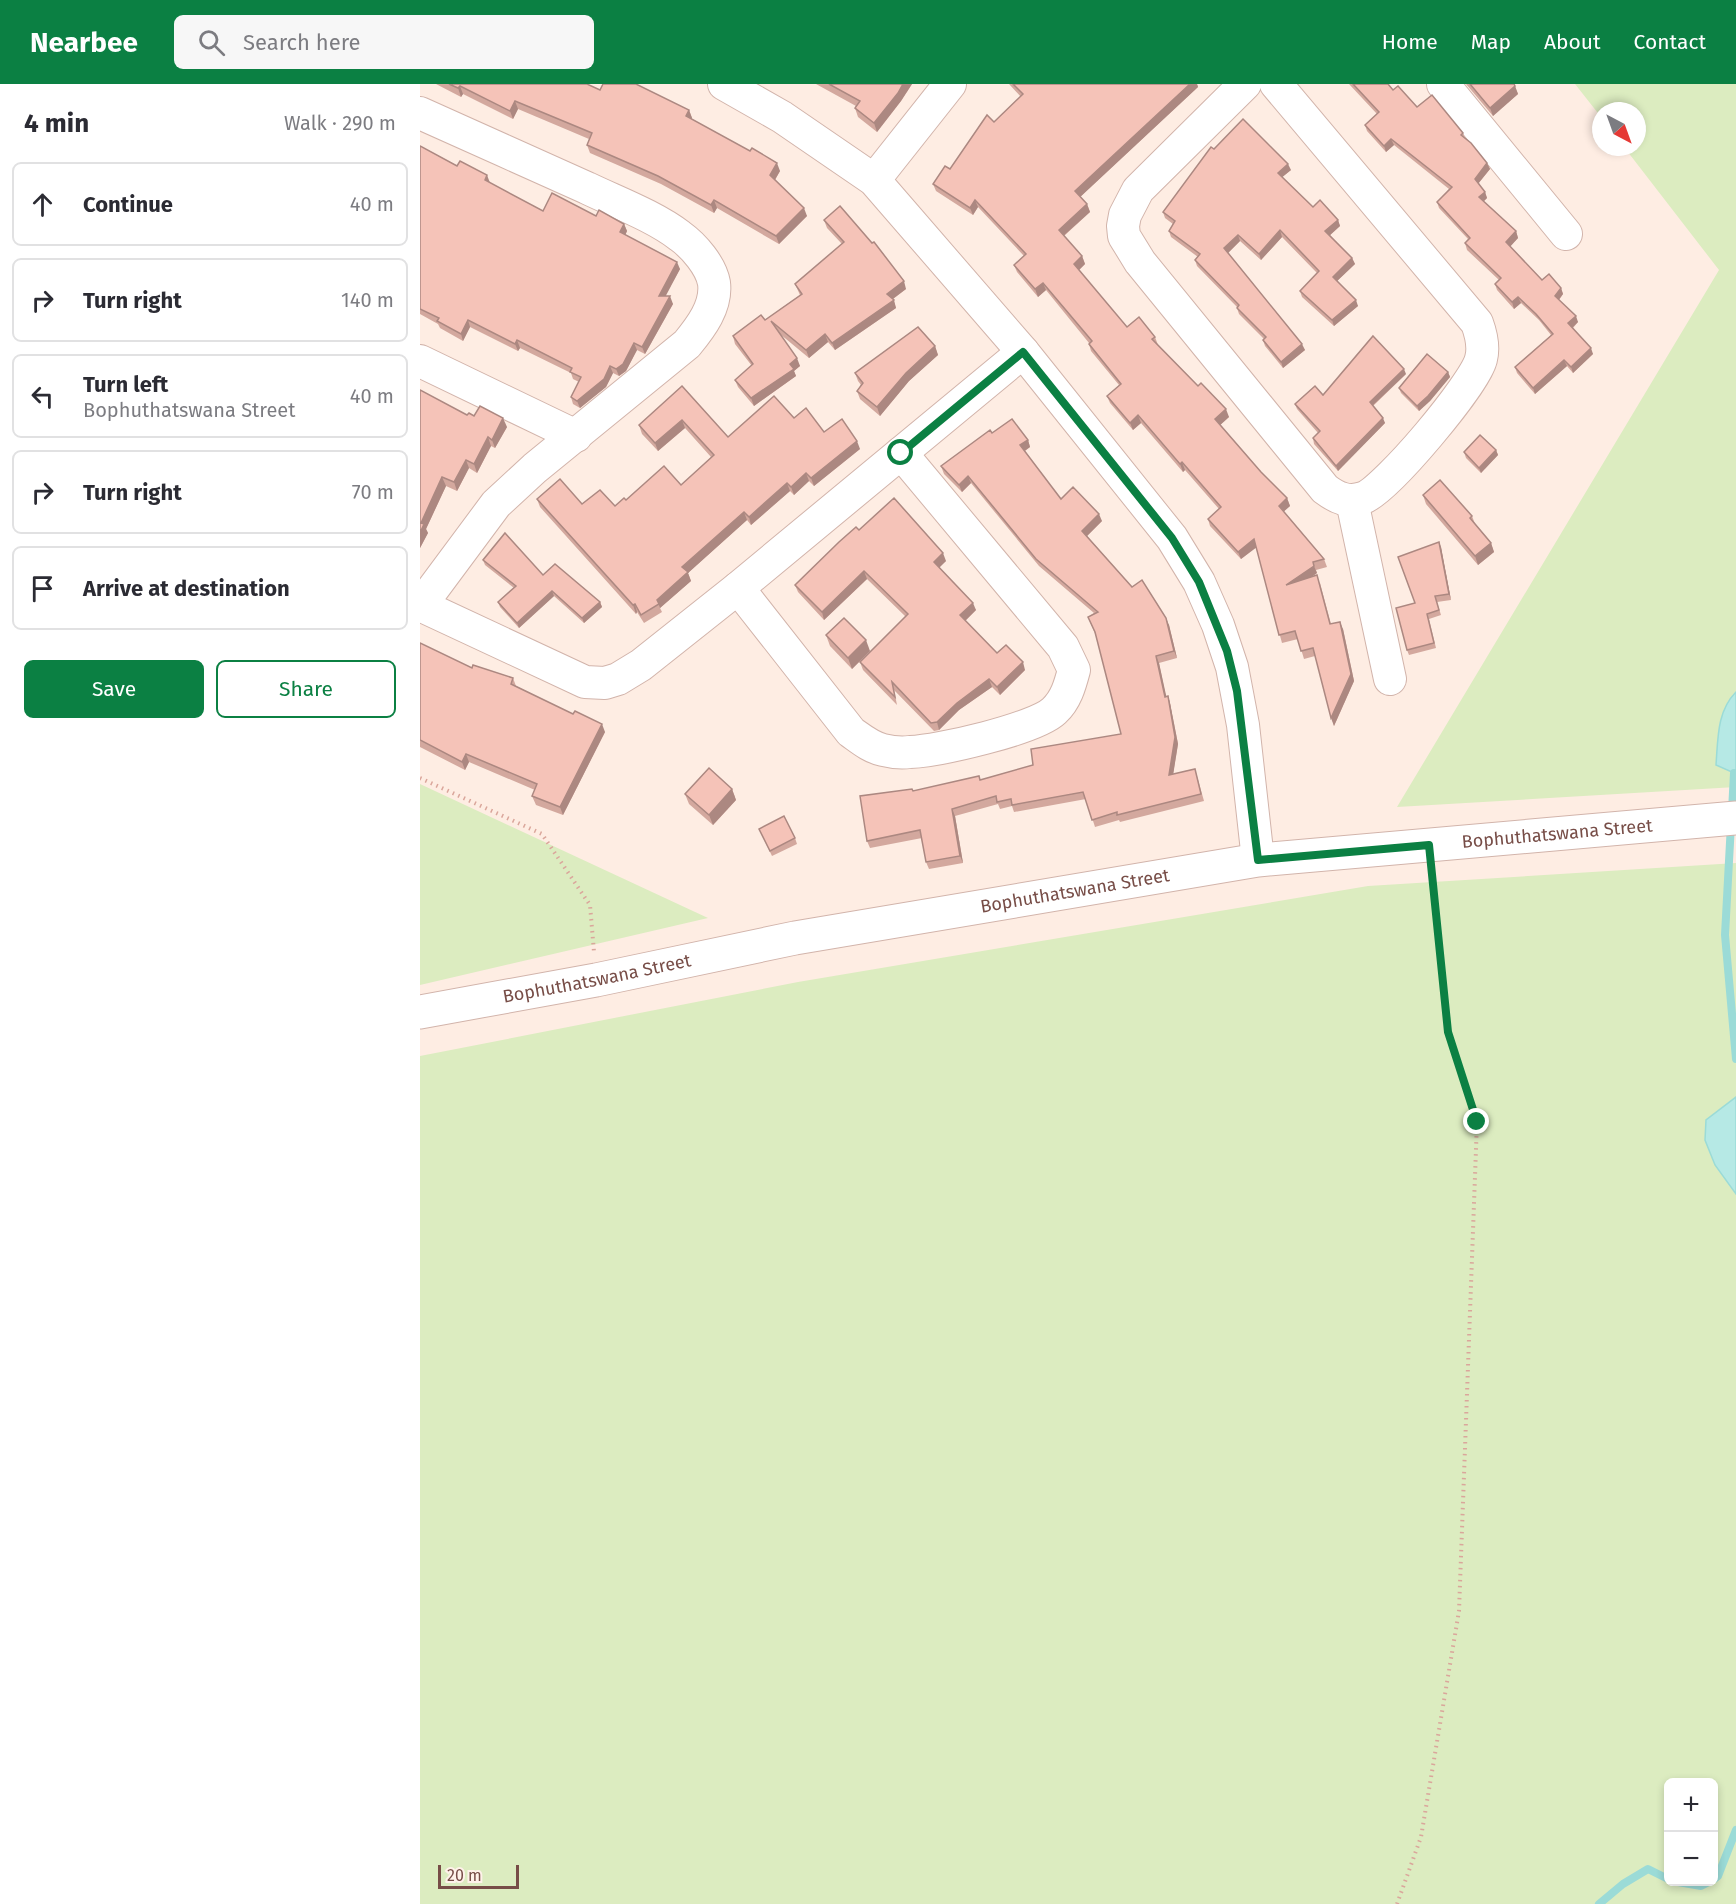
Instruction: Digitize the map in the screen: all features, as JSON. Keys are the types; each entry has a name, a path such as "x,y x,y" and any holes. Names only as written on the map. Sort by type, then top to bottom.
{"street":[{"path":"724,84 782,117 874,180 1023,352 1172,538 1199,582 1227,651 1237,691 1245,740 1258,860"},
{"path":"874,180 950,84"},
{"path":"1245,84 1138,190 1125,215 1124,236 1140,262 1325,489 1343,500 1352,501 1374,492 1424,440 1469,384 1481,359 1481,334 1477,323 1276,84"},
{"path":"1443,84 1566,234"},
{"path":"420,113 671,229 683,237 708,265 714,282 714,299 698,331 687,344 535,468 496,504 420,605 585,682 605,683 627,675 641,665 738,588 1023,352"},
{"path":"420,361 576,436"},
{"path":"738,588 851,732 872,746 885,750 910,752 959,743 1038,722 1054,710 1068,691 1074,670 1063,646 901,453"},
{"path":"1352,501 1390,679"},
{"name":"Bophuthatswana Street","path":"420,1012 596,980 795,938 1258,860 1736,818"}],"path":[{"path":"420,778 542,834 590,905 596,980"},
{"path":"1397,1904 1421,1838 1459,1611 1477,1122 1448,1032 1429,845"}],"green space":[{"path":"1575,84 1736,84 1736,787 1397,807 1719,270 1631,156 1646,156 1646,102 1592,102 1592,106"},
{"path":"420,784 708,918 420,985"},
{"path":"1736,863 1736,1904 420,1904 420,1056 798,982 1368,886"}],"water":[{"path":"1736,692 1736,772 1734,773 1716,765 1722,716"},
{"path":"1736,1097 1736,1194 1715,1165 1705,1140 1706,1120"}],"building":[{"path":"449,84 587,84 600,90 603,84 636,84 689,110 686,116 750,151 752,148 777,163 770,175 804,208 776,236 714,200 711,205 658,176 587,145 592,133 515,101 510,111 460,86 458,88"},
{"path":"829,84 903,84 874,123 855,108 860,101"},
{"path":"1013,84 1190,84 1075,191 1087,204 1059,230 1082,256 1074,264 1127,327 1139,317 1155,337 1152,339 1198,386 1201,383 1226,409 1215,419 1287,498 1279,506 1324,559 1313,562 1314,566 1286,585 1317,575 1330,624 1340,622 1351,674 1331,718 1313,648 1301,651 1295,631 1279,635 1254,539 1238,552 1208,519 1221,507 1138,415 1130,423 1107,396 1121,384 1089,344 1092,341 1043,283 1035,289 1014,265 1026,254 975,200 970,208 933,184 945,166 950,169 987,115 994,122 1023,94"},
{"path":"1353,84 1388,84 1393,90 1398,86 1417,107 1432,95 1463,133 1461,135 1471,143 1487,163 1475,179 1485,192 1479,197 1516,231 1506,242 1542,280 1549,274 1561,288 1555,296 1576,316 1568,323 1591,348 1571,367 1564,360 1533,388 1515,367 1553,334 1518,297 1512,302 1495,284 1501,278 1465,243 1470,238 1437,202 1452,187 1391,139 1384,146 1365,125 1379,112"},
{"path":"1470,84 1514,84 1515,86 1490,108"},
{"path":"1243,119 1288,164 1278,173 1313,207 1320,200 1338,220 1325,231 1352,258 1333,277 1356,300 1332,320 1300,291 1319,271 1280,230 1259,254 1238,235 1224,248 1302,344 1281,362 1263,340 1266,337 1237,308 1239,305 1195,260 1200,254 1169,231 1175,221 1163,212 1211,147 1214,149"},
{"path":"420,146 457,166 460,161 487,175 485,180 543,211 552,193 596,216 599,210 624,224 620,232 677,262 659,296 670,296 642,347 634,343 623,364 616,369 610,366 604,379 577,401 571,397 581,377 570,372 572,368 517,340 515,344 468,320 461,334 437,321 439,318 420,309"},
{"path":"840,206 872,243 874,242 904,281 887,294 894,300 832,343 825,334 806,350 771,321 797,358 790,364 794,369 751,398 735,380 753,364 733,336 761,315 765,320 802,294 795,284 844,242 824,220"},
{"path":"918,327 935,346 906,373 877,407 857,391 863,383 855,373"},
{"path":"1373,336 1404,369 1370,402 1383,418 1336,466 1313,438 1320,431 1295,404 1315,386 1323,395"},
{"path":"1427,354 1448,372 1417,406 1399,388"},
{"path":"682,386 728,437 774,396 794,418 806,408 824,432 842,419 857,441 811,478 806,473 791,487 787,483 749,517 744,512 682,567 688,572 657,600 659,604 641,615 635,604 633,605 537,499 560,479 582,504 600,490 615,506 624,498 626,500 664,466 681,485 714,455 682,420 655,443 639,425"},
{"path":"420,390 467,415 469,413 474,416 480,406 503,418 492,440 488,437 474,464 466,460 454,482 442,477 421,523 424,524 420,533"},
{"path":"1012,419 1028,440 1020,445 1061,499 1073,487 1099,514 1082,531 1132,587 1142,580 1166,618 1174,651 1156,656 1165,697 1168,696 1175,737 1169,775 1195,769 1201,794 1117,815 1117,812 1092,820 1083,792 1012,805 1011,799 997,802 996,796 952,809 960,856 926,862 920,830 867,841 860,796 912,789 913,791 979,776 980,780 1033,765 1031,749 1121,734 1095,632 1088,617 1098,612 1036,559 968,476 959,485 941,466 990,430 992,433"},
{"path":"1480,435 1496,450 1479,468 1464,452"},
{"path":"1440,480 1472,516 1470,518 1491,543 1475,556 1423,495"},
{"path":"894,498 943,553 934,562 973,603 960,615 997,653 1006,645 1023,662 997,687 989,679 957,703 937,722 931,723 892,682 895,697 860,662 908,614 864,571 822,612 795,585 856,527 859,530"},
{"path":"505,533 543,575 555,564 600,602 582,618 552,591 517,623 498,602 516,586 483,560"},
{"path":"1439,542 1449,594 1435,596 1439,610 1427,614 1434,643 1407,650 1396,608 1415,603 1398,557"},
{"path":"844,618 866,640 848,658 826,635"},
{"path":"420,643 472,668 473,665 513,678 511,684 573,714 575,711 602,724 560,807 532,796 537,784 466,754 462,762 420,740"},
{"path":"709,768 732,789 709,815 685,794"},
{"path":"784,816 795,838 770,851 759,829"}],"waterway":[{"path":"1732,811 1734,773"},
{"path":"1731,824 1725,935 1736,1059"},
{"path":"1718,1876 1736,1830"},
{"path":"1599,1904 1623,1884 1648,1869 1664,1877"}],"route":[{"path":"901,453 1023,352 1172,538 1199,582 1218,625 1237,691 1246,748 1258,860 1429,845 1448,1032 1477,1122"}]}
